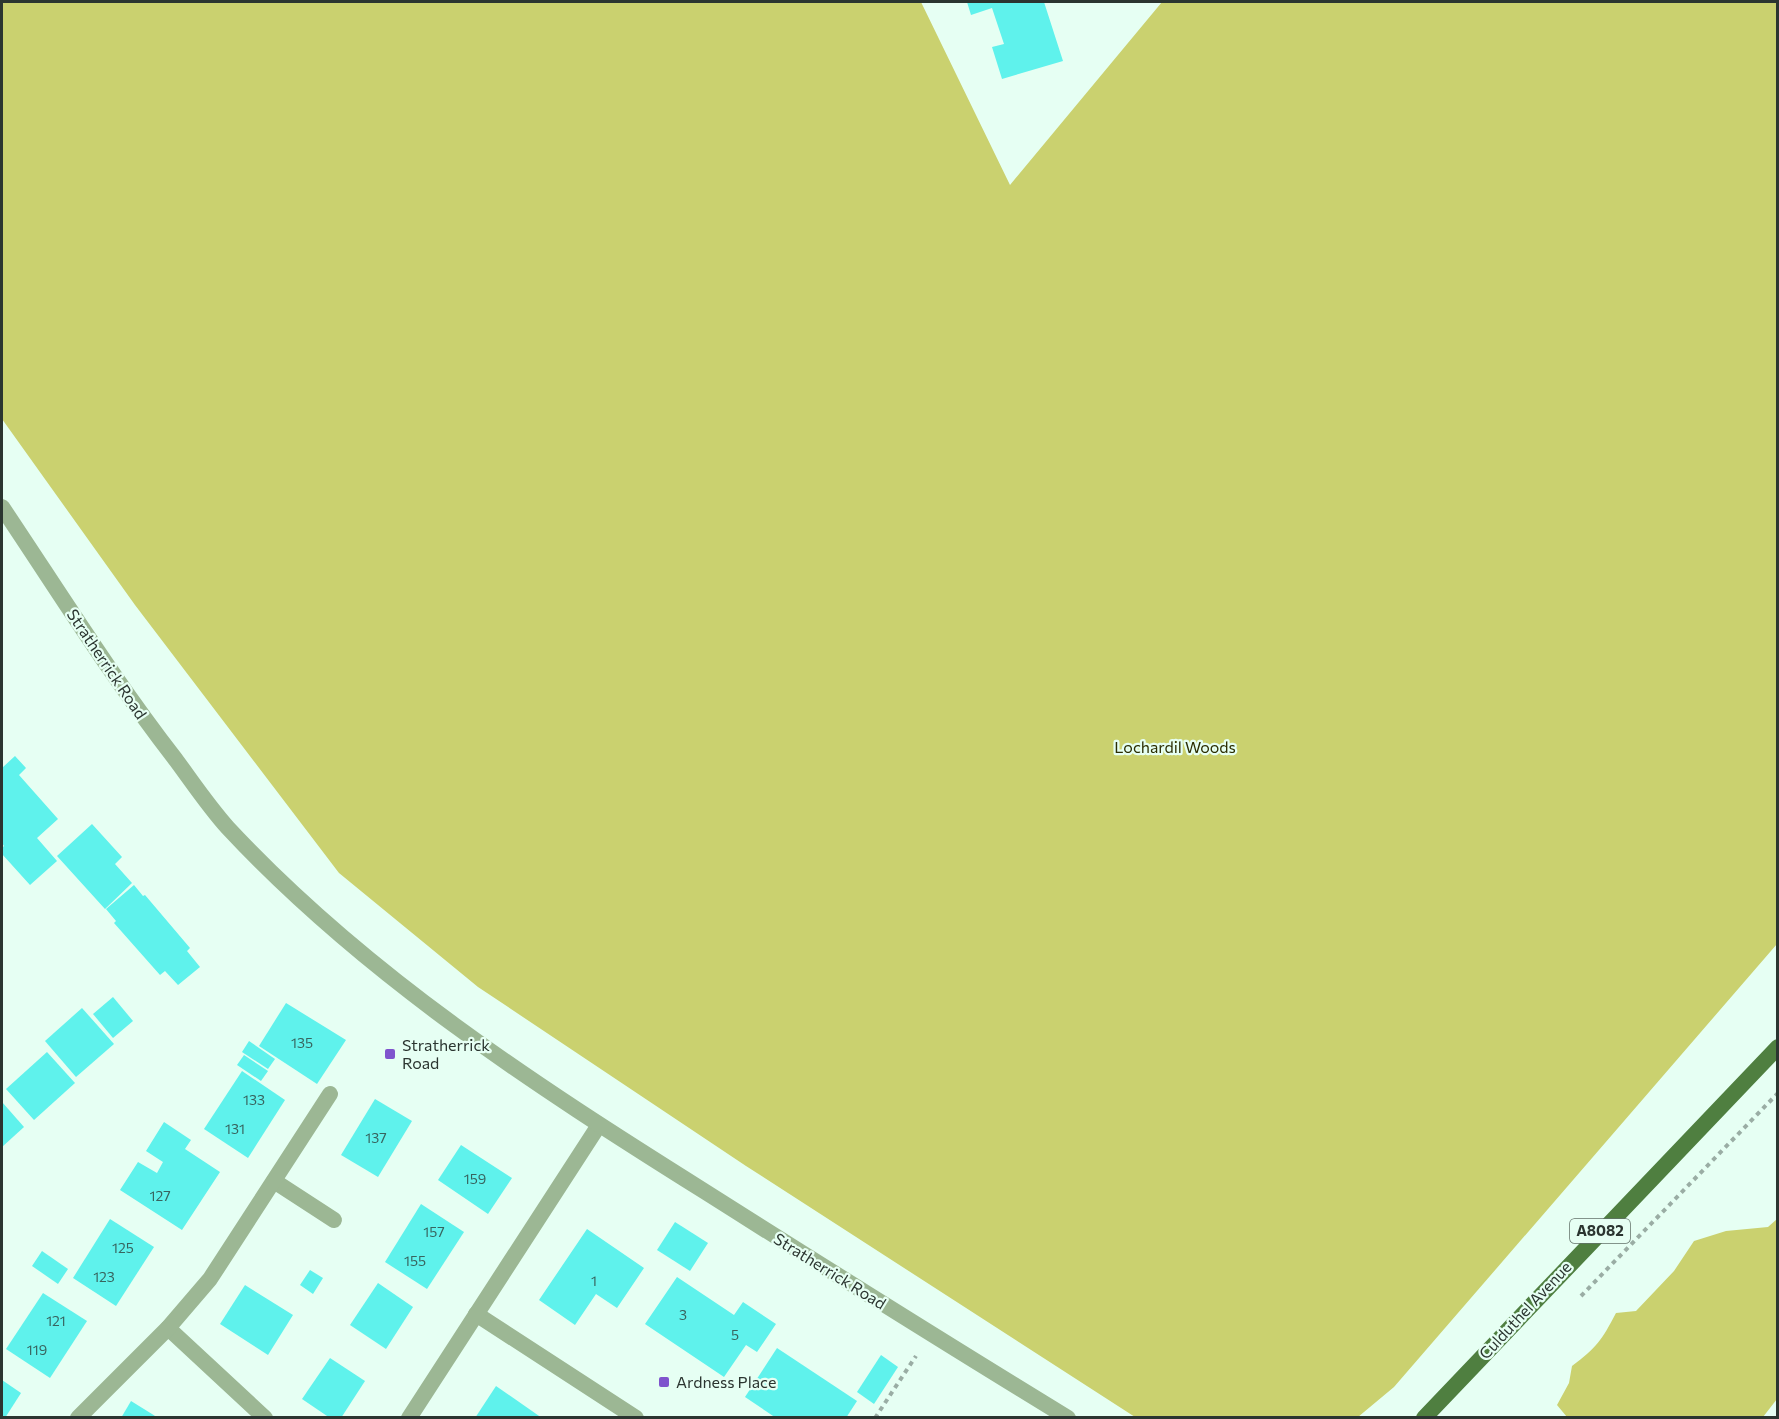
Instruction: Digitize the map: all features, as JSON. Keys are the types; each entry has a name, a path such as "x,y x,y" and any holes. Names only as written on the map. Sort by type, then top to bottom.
{"main road":[{"name":"Culduthel Avenue","path":"1424,1418 1778,1047"}],"street":[{"name":"Stratherrick Road","path":"2,507 142,716 226,826 294,894 369,960 478,1044 599,1125 930,1334 1068,1418"},
{"path":"78,1418 168,1328 210,1279 330,1094"},
{"path":"409,1418 599,1125"},
{"path":"274,1182 334,1220"},
{"path":"476,1314 636,1418"},
{"path":"168,1328 265,1418"}],"path":[{"path":"1579,1298 1778,1092"},
{"path":"875,1418 930,1334"}],"green space":[{"name":"Lochardil Woods","path":"2,2 921,2 1010,185 1162,2 1777,2 1777,944 1394,1387 1358,1417 1135,1417 746,1166 478,987 339,873 135,605 2,419"},
{"path":"1777,1219 1777,1399 1763,1417 1567,1417 1557,1405 1569,1383 1572,1366 1598,1343 1616,1313 1636,1311 1674,1271 1694,1241 1726,1231 1768,1227"}],"building":[{"path":"967,2 1044,2 1063,61 1002,79 992,47 1004,44 992,8 971,15"},
{"path":"15,756 26,768 19,775 58,819 37,838 57,861 30,885 2,854 4,846 2,843 2,768"},
{"path":"92,824 122,857 115,864 132,883 105,909 57,856"},
{"path":"134,885 190,948 187,951 200,967 178,985 165,971 160,975 114,923 116,921 106,909"},
{"path":"113,997 133,1021 113,1038 93,1014"},
{"path":"286,1003 346,1040 317,1084 259,1046"},
{"path":"82,1008 114,1044 76,1077 45,1041"},
{"path":"249,1041 275,1059 268,1069 242,1052"},
{"path":"47,1052 75,1083 34,1120 6,1089"},
{"path":"244,1055 268,1071 261,1081 237,1065"},
{"path":"242,1071 285,1100 248,1158 204,1129"},
{"path":"375,1099 412,1121 378,1177 341,1155"},
{"path":"2,1102 24,1127 2,1147"},
{"path":"164,1122 191,1140 185,1149 220,1172 182,1230 120,1190 138,1162 157,1173 163,1162 146,1151"},
{"path":"461,1145 512,1178 488,1214 438,1180"},
{"path":"421,1204 464,1232 427,1289 385,1262"},
{"path":"110,1219 154,1247 116,1306 73,1278"},
{"path":"675,1222 708,1243 690,1271 657,1250"},
{"path":"587,1229 644,1268 617,1308 596,1294 575,1325 539,1300"},
{"path":"42,1251 68,1269 58,1284 32,1266"},
{"path":"310,1270 323,1278 313,1294 300,1285"},
{"path":"677,1277 734,1315 743,1302 776,1324 757,1352 746,1345 724,1377 645,1324"},
{"path":"378,1283 413,1307 386,1349 350,1325"},
{"path":"245,1285 293,1315 268,1355 220,1324"},
{"path":"43,1293 87,1321 50,1378 6,1349"},
{"path":"777,1348 857,1401 846,1418 776,1418 745,1397"},
{"path":"881,1355 898,1367 874,1404 857,1392"},
{"path":"330,1358 365,1381 341,1418 330,1418 302,1399"},
{"path":"2,1380 21,1393 5,1418 2,1418"},
{"path":"496,1386 542,1418 475,1418"},
{"path":"131,1401 152,1414 158,1418 121,1418"}],"place":[{"name":"Stratherrick Road","path":"390,1054"},
{"name":"Ardness Place","path":"664,1382"}]}
